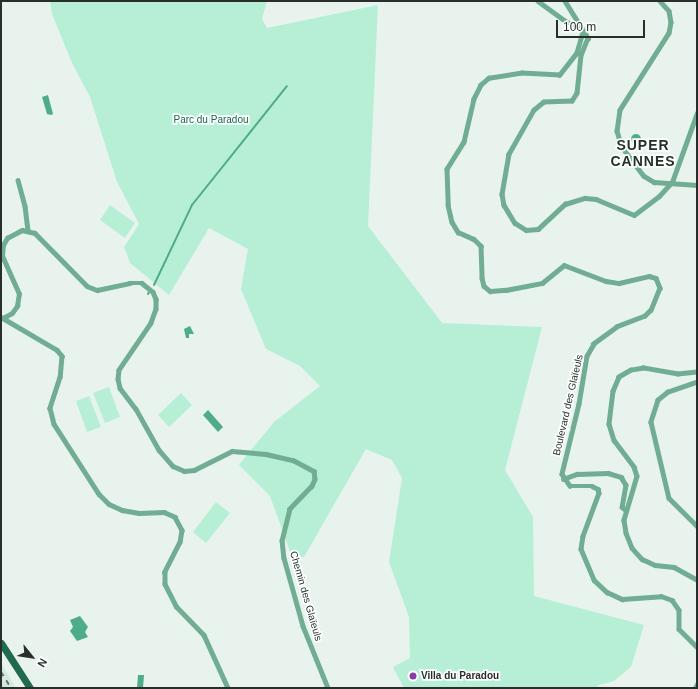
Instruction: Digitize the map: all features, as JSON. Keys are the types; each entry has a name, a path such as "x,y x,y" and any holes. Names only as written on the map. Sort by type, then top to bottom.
{"main road":[{"path":"1,643 30,688"},
{"path":"1,649 26,688"}],"street":[{"path":"538,1 567,22 578,26 588,38 581,55 577,93 572,101 544,102 534,110 509,154 504,171 504,205 515,224 526,230 538,229 565,204 585,198 596,199 634,215 659,196 672,182 697,113"},
{"path":"564,1 577,19 578,26"},
{"path":"660,1 669,11 671,22 669,33 620,110 617,131 622,147 644,176 654,182 672,182 697,185"},
{"name":"Boulevard des Glaïeuls","path":"563,479 562,474 579,404 586,356 594,344 617,326 645,316 651,310 660,288 656,278 649,276 619,283 606,281 564,265 542,283 506,290 490,291 483,282 480,246 474,239 458,232 452,222 447,169 464,142 474,99 481,85 489,78 522,73 560,75 577,53 583,32"},
{"path":"18,180 25,206 28,230 14,232 2,245 2,256 19,294 15,310 2,318 57,350 62,356 60,377 50,408 54,424 99,494 109,504 122,510 139,513 164,512 175,518 182,530 180,542 167,565 165,584 176,606 200,629 209,644 228,688"},
{"name":"Chemin des Glaïeuls","path":"28,230 35,234 87,286 97,290 130,283 142,283 153,292 156,299 156,309 151,323 127,356 118,379 120,388 136,409 159,450 173,466 184,471 194,470 232,451 266,454 293,460 314,471 315,479 312,486 290,509 282,540 284,558 303,626 328,688"},
{"path":"697,372 678,374 644,368 631,370 619,377 613,392 609,424 614,440 634,466 637,476 637,484 626,510 626,533 642,559 655,565 674,567 697,580"},
{"path":"697,382 668,392 658,400 651,422 669,498 697,526"},
{"path":"563,479 577,474 608,472 621,477 626,485 622,507 626,510"},
{"path":"563,479 574,487 592,486 598,489 599,494 583,536 581,549 594,580 607,592 622,599 661,596 672,600 679,610 679,629 697,647"},
{"path":"695,688 697,684"}],"shaded area":[{"path":"48,95 53,114 51,115 47,114 42,97"},
{"path":"636,134 641,139 636,144 631,139"},
{"path":"190,326 194,334 189,334 189,338 186,338 184,329"},
{"path":"208,410 223,427 218,432 203,415"},
{"path":"80,616 88,627 85,632 88,637 77,641 70,631 73,627 70,620"},
{"path":"1,663 16,688 1,688"},
{"path":"138,675 144,675 143,688 137,688"}],"green space":[{"name":"Parc du Paradou","path":"50,1 267,1 262,19 267,28 378,5 368,226 442,323 542,327 505,470 533,517 534,596 644,625 631,667 614,681 599,685 596,688 404,688 393,667 410,658 409,617 389,562 402,478 392,460 366,449 304,557 292,557 270,496 239,465 274,422 320,386 300,366 266,349 241,289 248,249 209,228 169,295 130,263 124,247 139,224 117,182 90,97 72,63 52,14"},
{"path":"110,205 135,223 125,238 100,220"},
{"path":"109,387 120,417 105,423 93,393"},
{"path":"181,393 192,405 169,427 158,415"},
{"path":"89,396 101,427 87,432 76,401"},
{"path":"216,502 230,513 206,543 193,532"}],"waterway":[{"path":"154,285 192,205 287,86"}],"railway":[{"path":"1,672 11,688"}],"place":[{"name":"Villa du Paradou","path":"413,676"}],"district":[{"name":"SUPER CANNES","path":"643,154"}]}
